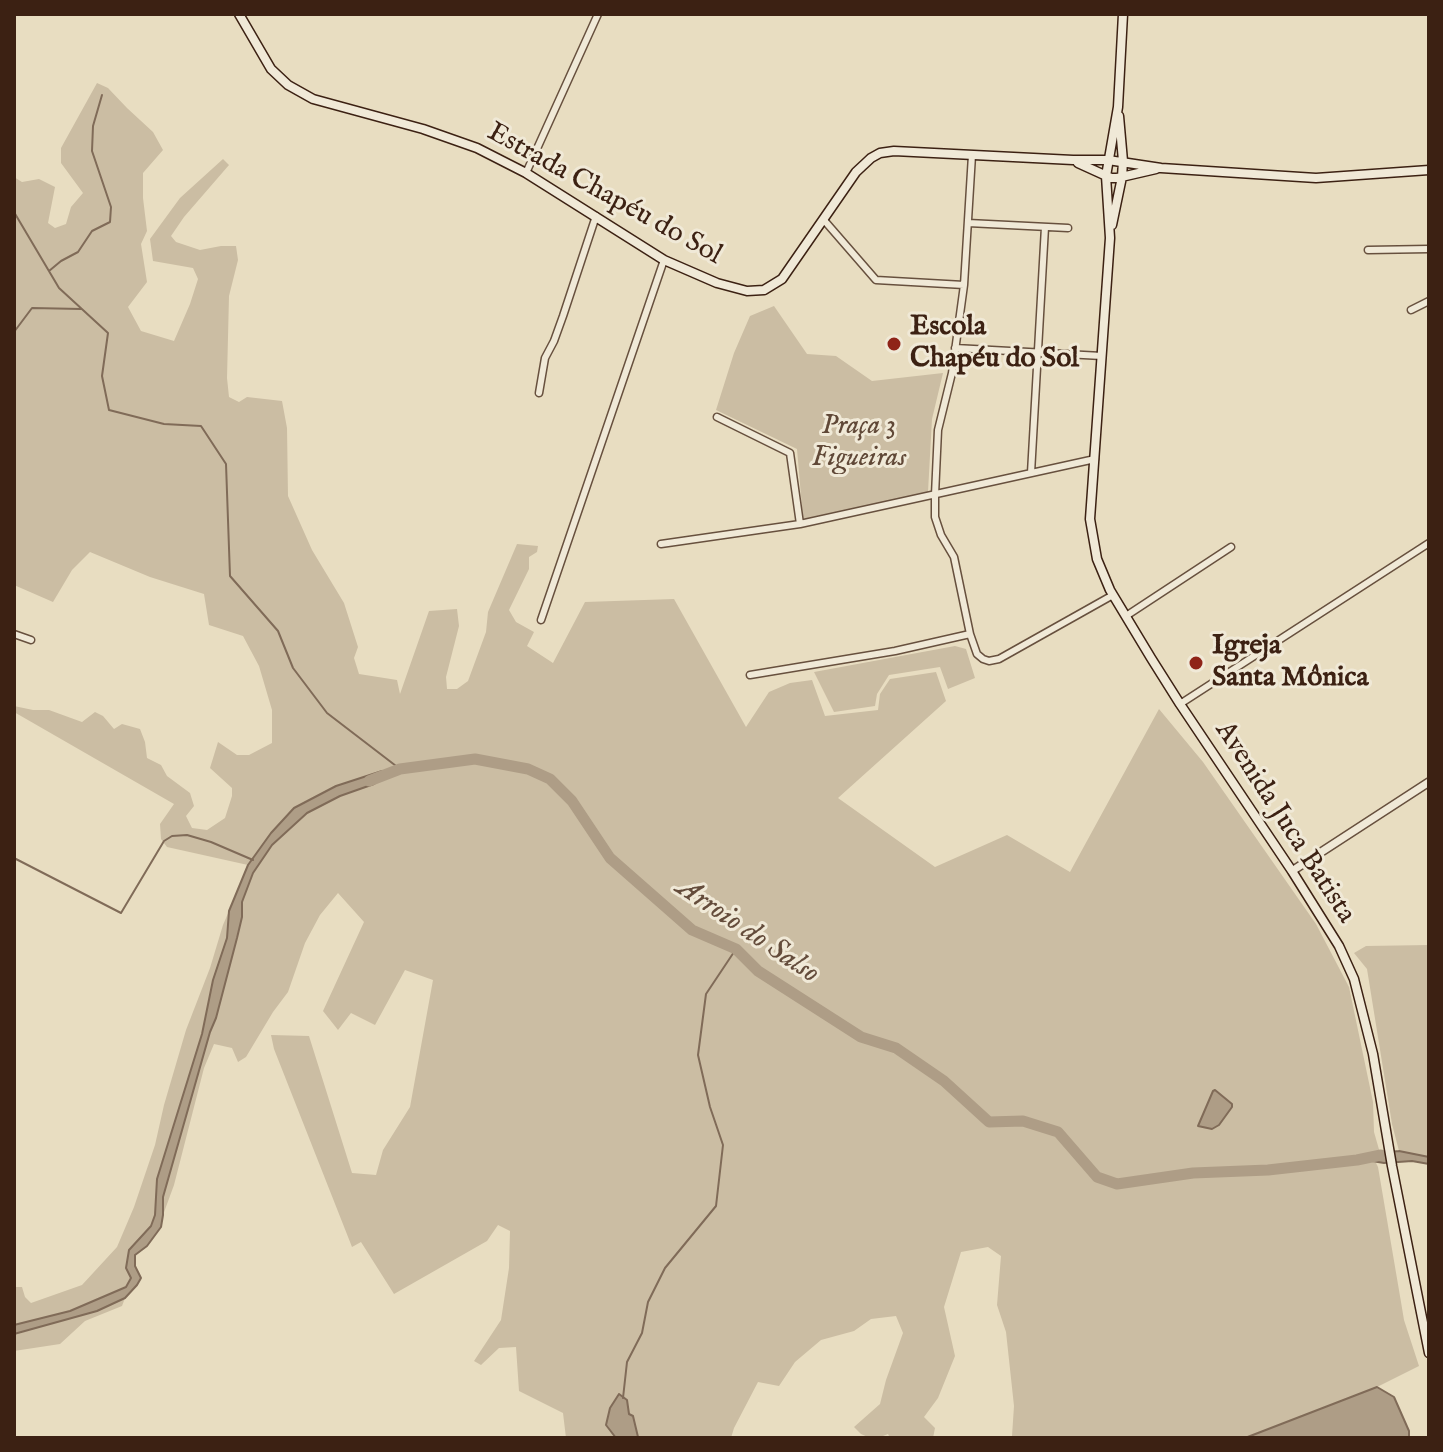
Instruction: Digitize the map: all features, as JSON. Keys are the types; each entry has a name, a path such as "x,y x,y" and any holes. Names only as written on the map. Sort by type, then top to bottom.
{"main road":[{"name":"Estrada Chapéu do Sol","path":"239,14 271,69 288,85 313,99 423,129 477,148 526,173 664,260 735,289 764,290 782,279 856,172 880,153 894,151 1108,160 1161,168"},
{"name":"Avenida Juca Batista","path":"1110,238 1106,176 1118,107 1123,14"},
{"name":"Avenida Juca Batista","path":"1118,107 1122,177 1110,238 1090,519 1097,559 1113,595 1180,704 1292,871 1339,946 1354,979 1373,1054 1429,1353"},
{"name":"Estrada Chapéu do Sol","path":"1073,160 1106,176"},
{"path":"1106,176 1117,178 1161,168 1316,178 1429,170"}],"street":[{"path":"526,173 598,14"},
{"path":"972,155 964,285 952,373 938,430 935,517 954,557 977,654 989,661 999,659 1113,595"},
{"path":"539,393 545,358 563,316 596,216"},
{"path":"823,219 876,280 964,285"},
{"path":"968,223 1068,228"},
{"path":"1031,473 1045,227"},
{"path":"1368,250 1429,249"},
{"path":"541,620 664,260"},
{"path":"1411,310 1429,301"},
{"path":"955,348 1102,356"},
{"path":"717,417 790,453 800,524"},
{"path":"661,544 800,524 1095,459"},
{"path":"1180,704 1429,543"},
{"path":"1126,616 1231,547"},
{"path":"14,634 31,640"},
{"path":"750,675 895,651 970,634"},
{"path":"1292,871 1429,782"}],"green space":[{"path":"97,83 108,88 153,132 163,150 143,173 147,231 141,244 147,282 128,307 141,331 174,341 198,279 193,268 153,261 150,239 180,198 223,159 229,165 171,236 176,242 200,250 236,246 238,260 229,296 229,397 239,402 247,397 282,401 287,428 288,496 312,550 344,603 358,647 354,658 359,674 397,680 400,694 429,611 457,609 459,626 446,677 447,689 457,689 468,681 486,632 488,612 517,544 538,546 537,552 529,557 529,569 509,610 516,622 534,632 527,646 553,663 585,602 674,599 746,727 769,692 790,683 812,680 825,716 878,710 880,694 890,679 936,672 946,701 838,798 935,867 1007,835 1070,872 1159,709 1203,762 1316,924 1349,987 1373,1102 1374,1132 1380,1153 1369,1154 1366,1160 1376,1163 1378,1167 1404,1320 1419,1366 1377,1387 1245,1438 1013,1438 1014,1406 1006,1332 997,1305 1001,1256 988,1247 961,1252 944,1307 955,1356 938,1398 924,1417 935,1428 933,1438 890,1438 888,1434 870,1438 854,1427 880,1404 903,1333 896,1316 871,1319 854,1331 821,1340 795,1362 779,1386 758,1382 731,1438 635,1438 638,1436 627,1400 617,1438 566,1438 563,1413 519,1391 516,1347 499,1348 481,1365 474,1361 501,1320 509,1268 510,1231 498,1225 487,1241 394,1294 361,1242 352,1247 271,1035 309,1036 352,1173 376,1175 383,1150 410,1107 433,980 405,970 375,1025 351,1013 338,1030 323,1011 364,922 338,893 320,915 305,943 288,992 246,1057 238,1062 232,1048 214,1044 204,1068 174,1185 163,1215 163,1197 216,1018 242,917 242,902 253,873 272,845 307,813 340,796 374,784 294,808 248,865 167,847 161,839 160,824 174,804 14,712 14,706 49,710 82,722 95,712 114,729 122,724 140,729 147,758 161,765 167,776 190,793 194,806 186,816 192,828 207,830 225,818 232,796 232,788 210,768 218,742 237,755 249,755 272,743 272,710 259,666 243,636 209,625 204,594 150,577 90,552 72,570 53,602 14,585 14,177 22,182 39,179 55,187 48,223 55,228 66,224 71,207 83,193 61,163 61,148"},
{"name":"Praça 3 Figueiras","path":"774,306 807,354 836,356 872,381 943,373 932,419 928,492 803,519 797,449 716,410 734,353 750,316"},
{"path":"955,646 966,649 975,678 948,689 940,667 889,675 877,694 875,706 834,712 814,672"},
{"path":"229,911 227,938 213,980 202,1034 157,1178 155,1215 151,1226 129,1250 126,1268 131,1278 126,1287 70,1311 14,1325 14,1287 22,1287 31,1303 82,1285 117,1247 155,1145 186,1030"},
{"path":"1429,945 1429,1157 1399,1151 1367,969 1354,953 1366,946"},
{"path":"125,1298 122,1306 85,1321 60,1344 14,1351 14,1334 97,1311"}],"shaded area":[{"path":"382,771 381,779 374,784 340,796 307,813 272,845 253,873 242,902 242,917 216,1018 163,1197 161,1227 147,1246 135,1255 135,1266 141,1278 137,1285 125,1298 97,1311 14,1334 14,1325 70,1311 126,1287 131,1278 126,1268 129,1250 151,1226 155,1215 157,1179 202,1034 213,980 227,938 229,911 248,865 294,808 336,786"},
{"path":"1213,1091 1232,1107 1219,1125 1212,1129 1198,1126"},
{"path":"1399,1151 1429,1157 1429,1164 1366,1160 1369,1154"},
{"path":"1377,1387 1394,1397 1409,1431 1409,1438 1245,1438"},
{"path":"619,1394 627,1400 638,1437 616,1438 606,1425 610,1408"}],"waterway":[{"path":"49,271 78,252 92,231 110,222 111,207 92,151 93,126 102,95"},
{"path":"14,212 59,288 108,333 102,376 109,410 164,424 201,426 226,464 230,576 278,631 293,668 327,713 400,769"},
{"path":"14,332 32,308 81,309"},
{"name":"Arroio do Salso","path":"369,781 400,769 475,759 528,769 550,779 572,801 610,858 692,930 736,949 758,971 861,1037 896,1048 944,1081 989,1122 1023,1121 1058,1132 1097,1177 1117,1184 1193,1173 1268,1170 1381,1155"},
{"path":"14,858 121,913 164,841 172,836 187,835 211,842 253,860"},
{"path":"623,1398 627,1362 642,1333 648,1302 665,1268 716,1206 723,1145 698,1055 706,994 736,949"}],"place":[{"name":"Escola Chapéu do Sol","path":"894,344"},
{"name":"Igreja Santa Mônica","path":"1196,663"}]}
